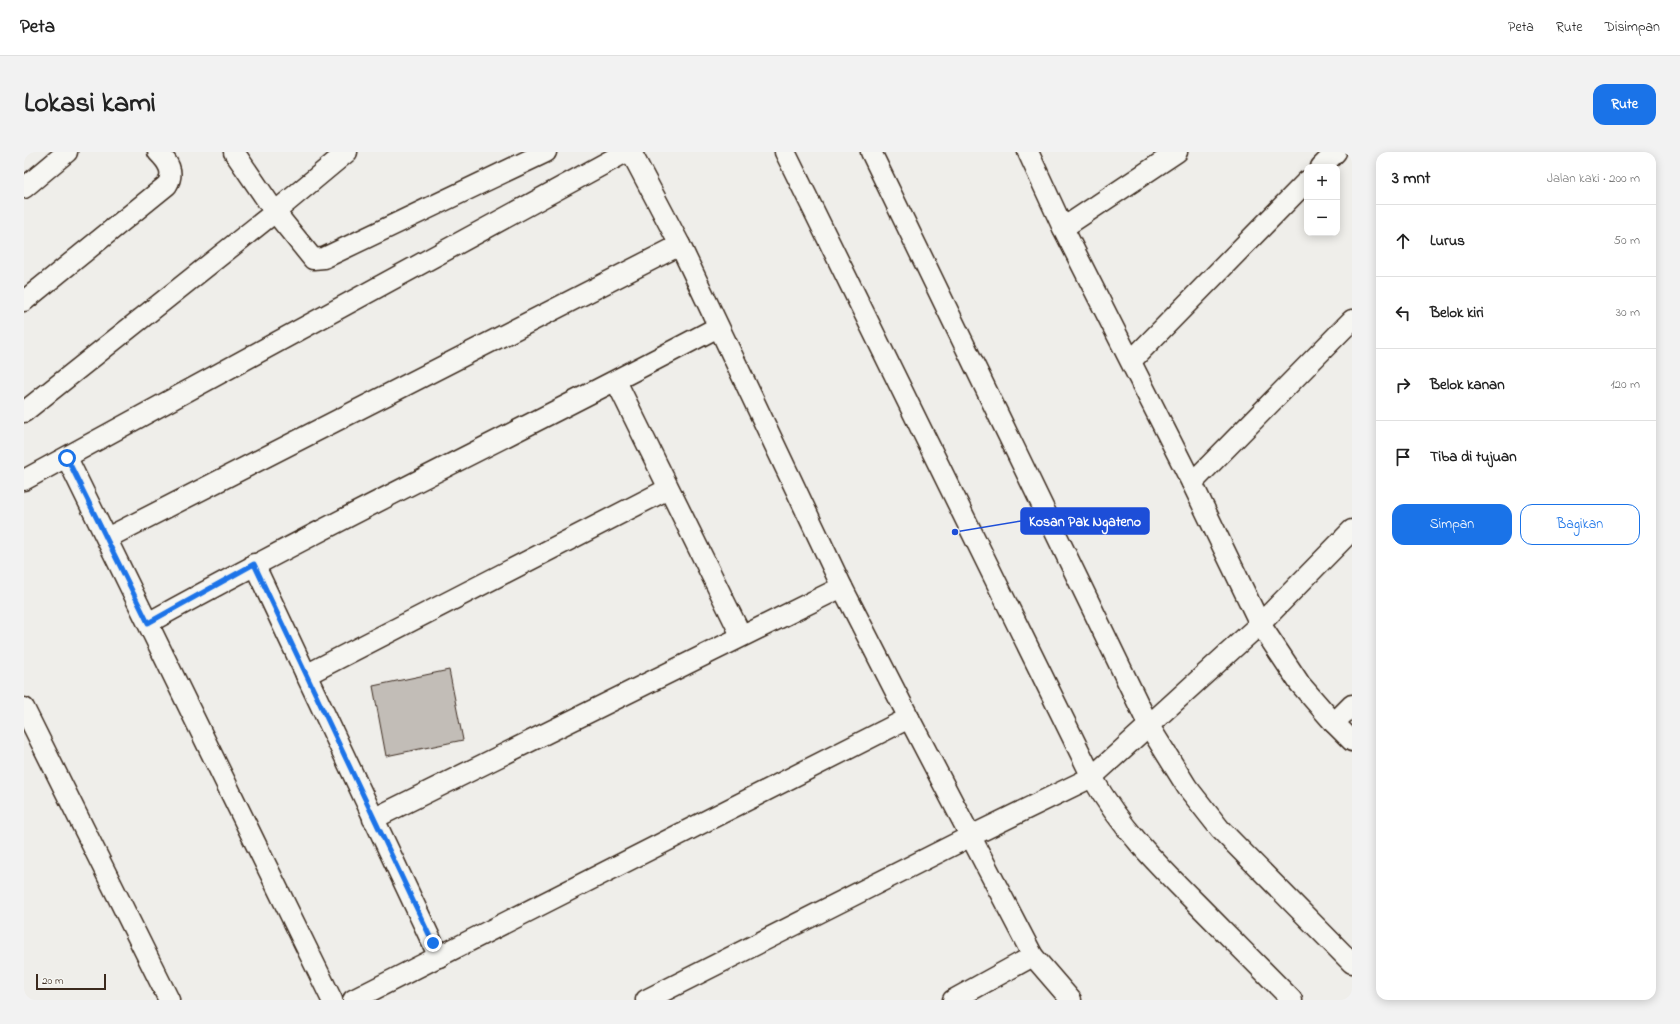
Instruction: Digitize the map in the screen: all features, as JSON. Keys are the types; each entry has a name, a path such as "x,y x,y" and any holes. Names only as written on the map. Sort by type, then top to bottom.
{"street":[{"path":"24,188 67,152"},
{"path":"24,301 167,185 171,179 170,170 167,162 158,152"},
{"path":"234,152 275,212 313,259 324,258 546,152"},
{"path":"24,412 348,152"},
{"path":"24,480 67,458 626,152"},
{"path":"630,152 680,245 842,586 909,718 1033,956 1071,1000"},
{"path":"785,152 1092,777 1106,802 1118,819 1150,856 1292,1000"},
{"path":"871,152 1142,732 1220,829 1352,963"},
{"path":"1028,152 1064,228 1192,483 1260,624 1300,684 1352,741"},
{"path":"1064,228 1177,152"},
{"path":"1324,164 1336,152"},
{"path":"1131,361 1304,184"},
{"path":"107,538 680,245"},
{"path":"1192,483 1352,320"},
{"path":"148,623 254,564 616,381 718,327"},
{"path":"616,381 668,490 741,635"},
{"path":"67,458 332,1000"},
{"path":"306,675 668,490"},
{"path":"646,1000 971,836 1092,777 1260,624 1352,530"},
{"path":"254,564 439,957"},
{"path":"373,818 842,586"},
{"path":"1334,722 1352,705"},
{"path":"24,708 169,1000"},
{"path":"353,1000 909,718"},
{"path":"953,1000 1033,956"}],"building":[{"path":"449,670 463,740 386,756 373,686"}],"place":[{"name":"Kosan Pak Ngateno","path":"955,532"}],"route":[{"path":"67,458 148,623 254,564 433,943"}]}
